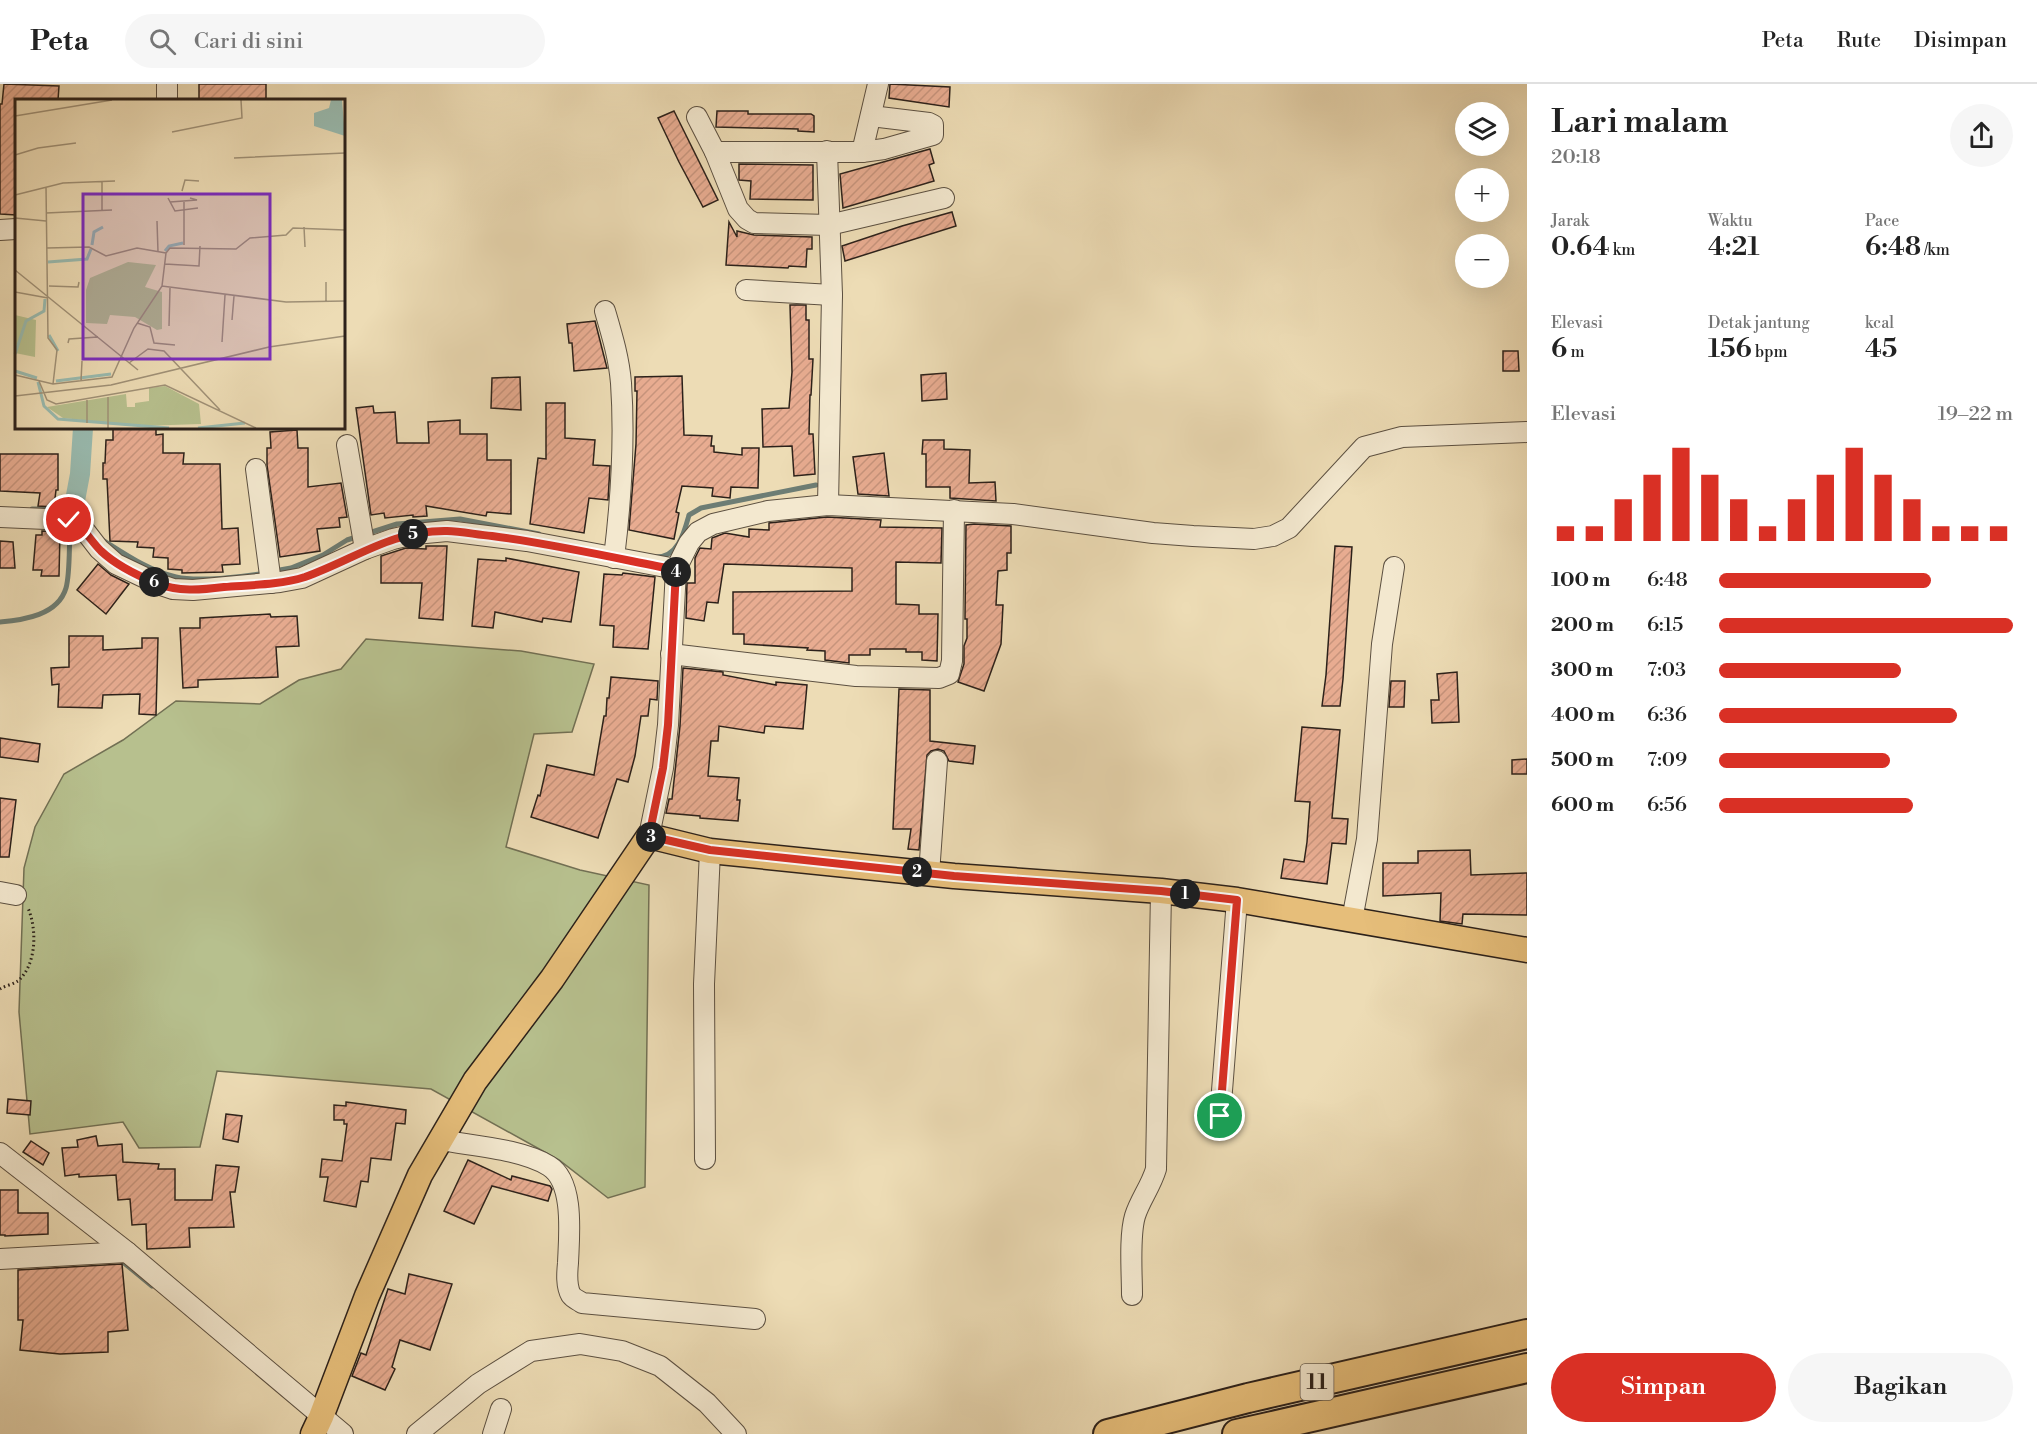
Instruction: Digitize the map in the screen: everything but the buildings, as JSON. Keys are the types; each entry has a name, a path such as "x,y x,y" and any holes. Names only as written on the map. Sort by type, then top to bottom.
{"highway":[{"name":"11","path":"1108,1434 1259,1396 1527,1334"},
{"name":"11","path":"1237,1434 1527,1368"}],"main road":[{"path":"317,1425 386,1250 420,1175 475,1081 552,979 649,836 710,850 929,874 1161,891 1237,900 1527,950"}],"street":[{"path":"862,152 878,84"},
{"path":"715,152 862,152 884,149 933,135 934,132 933,125 929,123 871,116"},
{"path":"697,117 715,152 738,209 754,223 830,225 944,198"},
{"path":"827,151 832,295 828,505"},
{"path":"0,230 15,229"},
{"path":"746,290 832,295"},
{"path":"605,311 617,356 621,383 621,501 614,558"},
{"path":"649,836 663,768 676,570 689,543 698,532 713,524 768,511 828,505 1013,514 1153,533 1273,537 1289,528 1364,447 1402,437 1527,432"},
{"path":"347,445 365,549"},
{"path":"256,469 271,583"},
{"path":"671,654 856,676 939,678 950,674 954,510"},
{"path":"0,517 69,520 82,527 99,549 116,564 158,584 194,590 302,578 365,549 415,534 447,531 527,541 676,570"},
{"path":"1352,920 1367,839 1382,644 1394,567"},
{"path":"929,874 937,761"},
{"path":"705,1159 704,984 710,850"},
{"path":"1132,1296 1135,1216 1152,1184 1156,1169 1161,891"},
{"path":"1220,1116 1237,900"},
{"path":"441,1140 531,1156 552,1168 563,1184 569,1218 567,1273 569,1289 573,1297 582,1303 755,1319"},
{"path":"0,1153 127,1252 317,1425 343,1434"},
{"path":"0,1259 127,1252"},
{"path":"417,1434 478,1384 531,1351 580,1344 622,1350 660,1366 707,1403 736,1434"},
{"path":"493,1434 501,1409"}],"path":[{"path":"0,989 17,981 28,968 33,947 34,928 29,909 8,894"}],"green space":[{"path":"366,639 521,651 594,664 572,732 534,734 506,847 580,870 649,885 645,1187 608,1198 559,1160 431,1089 217,1071 200,1147 139,1148 123,1122 30,1134 19,1012 24,868 35,827 64,774 123,740 176,701 260,704 299,680 341,669"}],"waterway":[{"path":"74,506 80,474 83,429"},
{"path":"656,557 664,556 675,548 689,515 701,508 816,485"},
{"path":"32,509 65,509 73,512"},
{"path":"274,571 291,568 323,555 347,540 397,524 460,519 539,534"},
{"path":"0,622 19,620 39,614 48,610 62,597 68,575 70,531"},
{"path":"101,539 147,566 176,577 208,579 265,573"},
{"path":"118,1258 152,1286"}],"route":[{"path":"69,520 82,527 99,549 116,564 158,584 194,590 302,578 365,549 393,539 447,531 527,541 676,570 668,725 663,768 649,836 710,850 954,876 1161,891 1237,900 1220,1116"}]}
